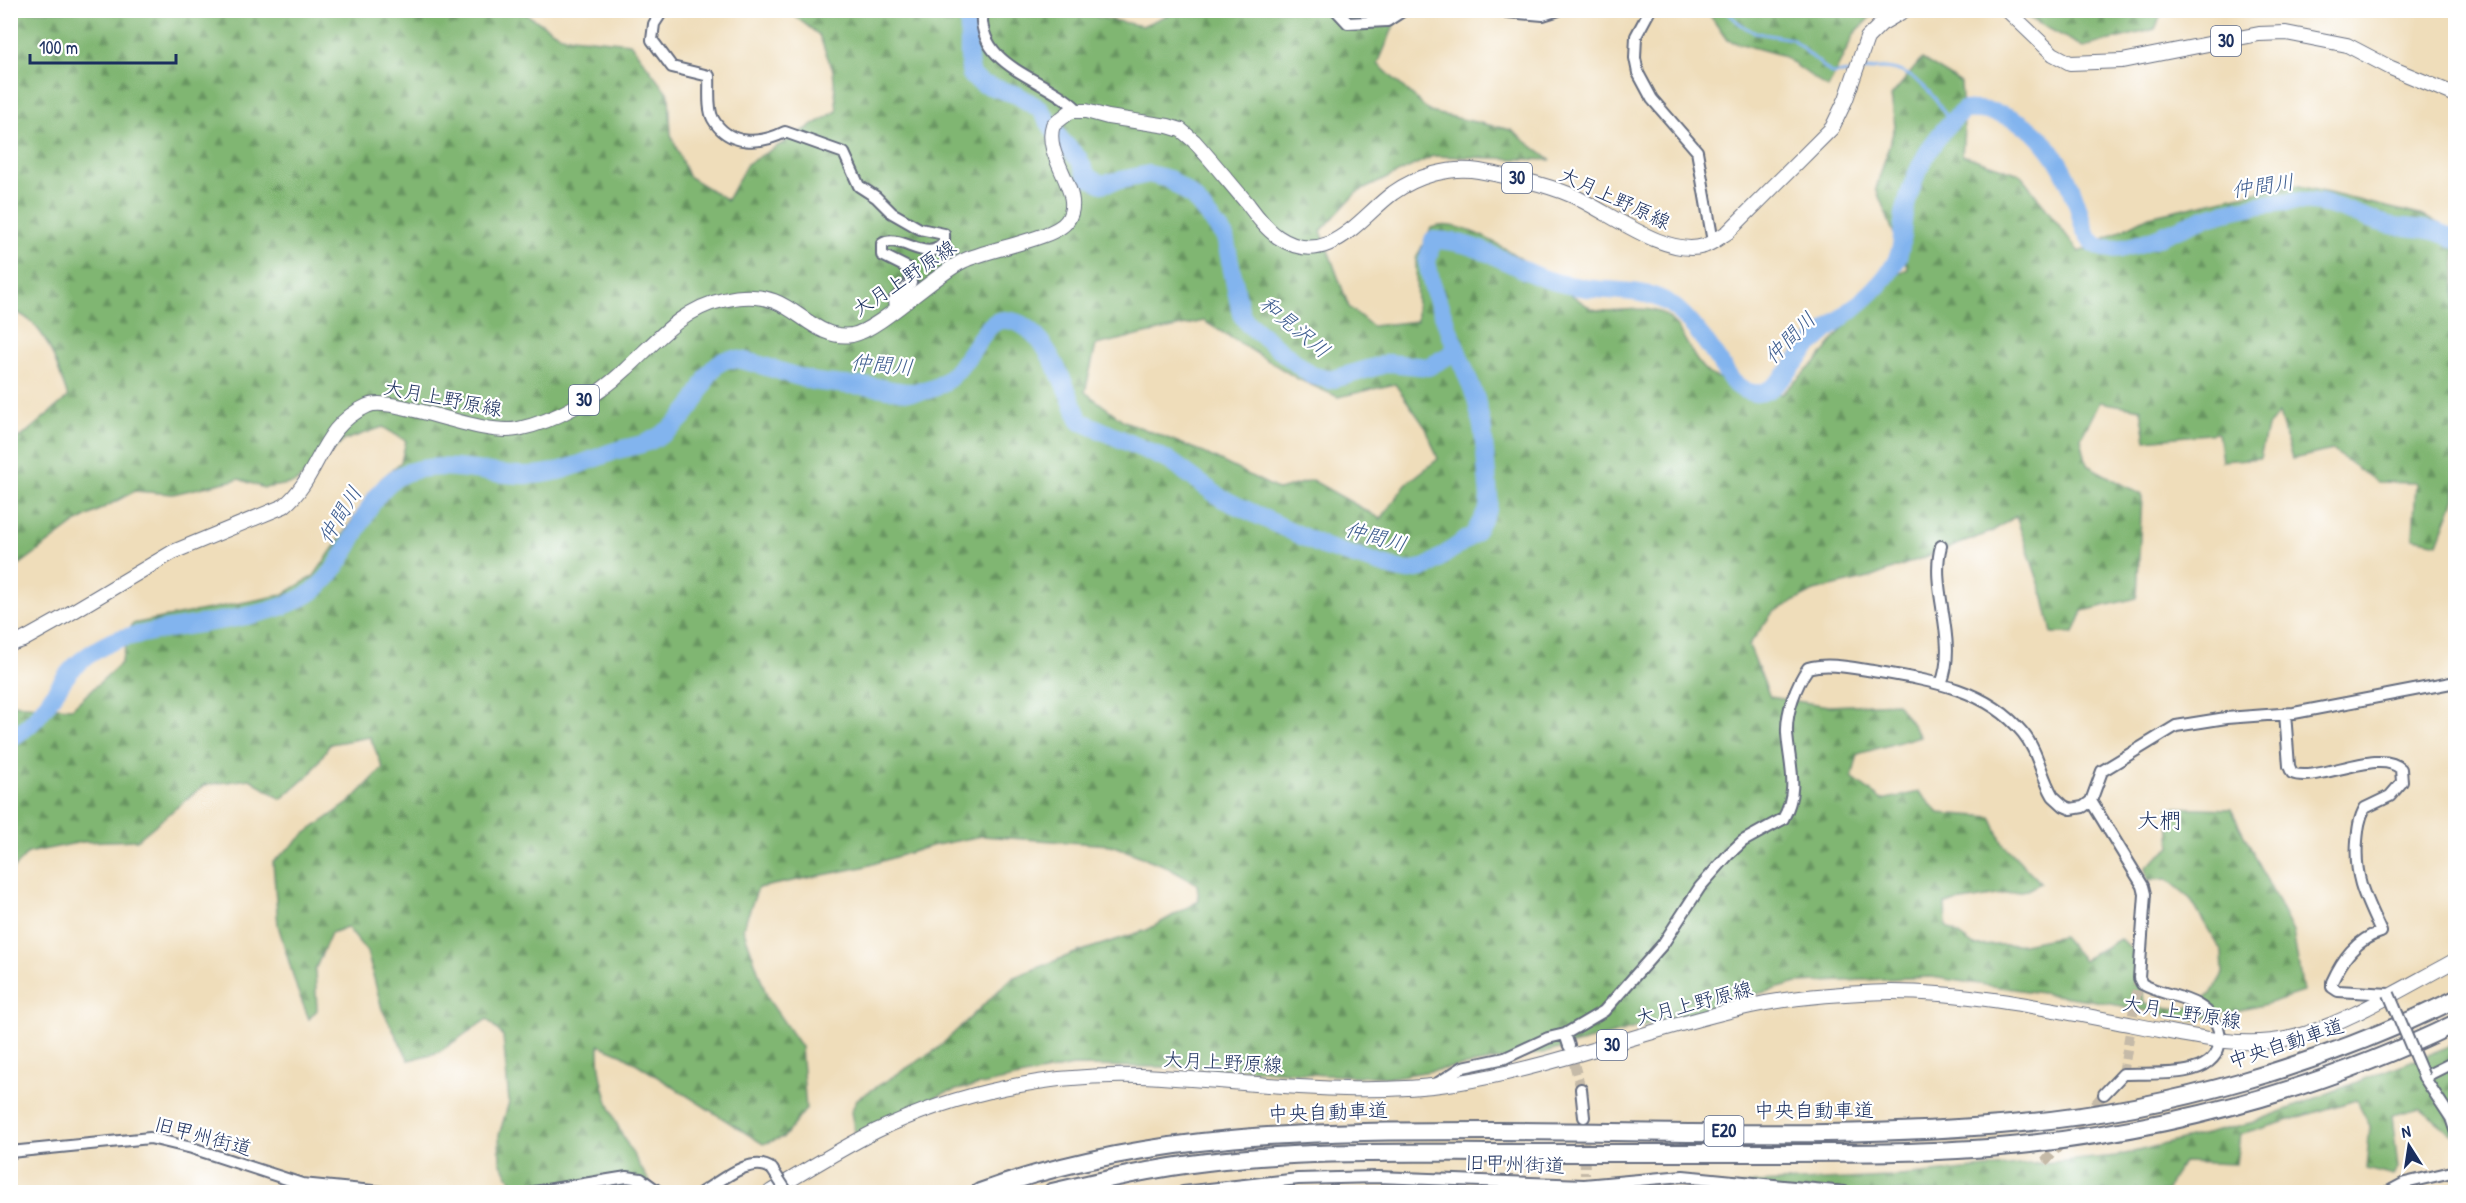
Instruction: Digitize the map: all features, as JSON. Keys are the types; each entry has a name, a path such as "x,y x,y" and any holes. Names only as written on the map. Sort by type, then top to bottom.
{"highway":[{"name":"中央自動車道","path":"980,1192 1048,1170 1097,1158 1178,1144 1249,1136 1352,1131 1846,1131 2026,1123 2139,1105 2262,1074 2375,1036 2456,999"},
{"name":"E20","path":"1052,1192 1103,1180 1205,1162 1310,1154 1844,1153 1968,1149 2029,1144 2145,1126 2267,1096 2383,1056 2456,1023"}],"main road":[{"path":"1713,242 1738,222 1828,133 1842,109 1867,38 1881,24 1905,10"},
{"name":"30","path":"2007,10 2053,54 2070,63 2122,61 2259,34 2286,33 2347,45 2391,68 2456,95"},
{"name":"大月上野原線","path":"10,644 40,630 173,552 284,506 296,496 330,436 344,422 368,405 389,404 489,428 518,429 554,416 595,394 626,370 675,322 694,309 710,303 743,297 765,298 785,307 820,330 841,335 862,332 960,262 1001,246 1047,235 1067,222 1072,207 1072,195 1050,140 1053,125 1057,120 1075,110 1181,130 1194,141 1271,232 1299,246 1321,247 1338,240 1392,193 1413,181 1436,173 1467,170 1531,181 1557,190 1667,244 1696,248 1713,242"},
{"name":"大月上野原線","path":"770,1192 877,1131 946,1104 1014,1086 1051,1080 1117,1076 1373,1089 1435,1086 1503,1075 1566,1060 1670,1027 1753,1006 1802,998 1862,993 1966,997 2220,1040 2256,1043 2309,1033 2456,960"}],"street":[{"path":"663,10 654,24 651,40 672,67 709,76 712,117 723,130 742,141 765,142 785,132 844,153 859,186 876,197 892,213 920,229 944,234 945,242 934,251 926,252 892,241 882,244 882,255 908,268 911,283 894,300 895,309"},
{"path":"982,10 981,27 992,52 1006,63 1066,98 1075,110"},
{"path":"1336,10 1348,23 1387,21 1404,10"},
{"path":"1484,10 1544,15 1559,10"},
{"path":"1650,10 1636,36 1635,58 1638,73 1652,99 1697,151 1713,242"},
{"path":"1941,546 1936,562 1947,648 1946,672 1941,684"},
{"path":"1435,1086 1462,1067 1505,1058 1548,1038 1565,1034 1604,1011 1662,944 1700,887 1729,854 1743,841 1783,819 1794,782 1787,722 1796,692 1809,668 1816,666 1850,668 1941,684 1990,705 2022,732 2031,745 2049,790 2059,803 2071,809 2078,809 2091,801 2102,771 2170,728 2226,718 2286,713 2385,697 2456,682"},
{"path":"2286,713 2289,766 2292,773 2310,776 2325,770 2385,761 2396,764 2401,769 2402,782 2394,792 2364,808 2358,836 2355,861 2359,884 2381,932 2365,938 2349,952 2332,982 2332,987 2338,992 2389,994 2424,1077 2451,1118 2456,1133"},
{"path":"2091,801 2143,886 2145,894 2139,978 2142,984 2188,1000 2205,1011 2216,1024 2220,1040 2214,1058 2193,1071 2123,1074 2104,1094"},
{"path":"1565,1034 1569,1046"},
{"path":"2424,1077 2456,1061"},
{"path":"1581,1089 1584,1118"},
{"name":"旧甲州街道","path":"10,1152 150,1138 192,1148 302,1184 383,1192"},
{"path":"702,1192 750,1166 762,1164 772,1170 787,1192"},
{"path":"2388,1192 2405,1183 2456,1171"},
{"name":"旧甲州街道","path":"1183,1192 1286,1180 1362,1177 1585,1180 1683,1176 1845,1192"},
{"path":"534,1192 627,1177 641,1179 659,1192"}],"green space":[{"path":"1090,10 1097,17 1142,26 1177,11 1221,11 1243,15 1245,10 1400,11 1378,64 1430,112 1511,130 1550,160 1433,156 1356,193 1321,231 1349,307 1372,326 1417,321 1416,259 1431,228 1448,226 1467,230 1512,253 1596,310 1639,309 1660,312 1674,323 1708,373 1731,382 1782,394 1819,359 1879,282 1908,269 1876,189 1895,126 1891,96 1922,59 1961,83 1964,129 1962,155 2020,174 2079,252 2149,216 2291,184 2420,215 2455,231 2455,498 2438,543 2413,538 2416,483 2377,482 2332,450 2292,459 2279,414 2267,427 2260,458 2222,461 2218,433 2146,440 2141,409 2100,402 2081,438 2087,465 2142,495 2137,598 2083,611 2074,633 2052,633 2044,598 2016,516 1991,532 1869,578 1814,591 1773,612 1749,645 1770,697 1829,706 1897,703 1920,736 1858,754 1852,778 1882,800 1919,792 1939,813 1991,817 2003,844 2041,883 2027,890 1945,904 1946,926 1974,946 2023,944 2062,936 2083,960 2120,939 2139,954 2144,1004 2184,1010 2211,994 2223,974 2222,952 2189,897 2167,879 2148,880 2146,867 2171,847 2168,807 2231,809 2293,932 2303,992 2263,1005 2194,1020 2096,1001 1931,977 1797,983 1548,1052 1394,1077 1325,1075 1239,1068 1073,1066 947,1092 855,1133 851,1112 857,1099 936,1050 1012,978 1075,953 1147,930 1199,901 1197,884 1163,865 1111,845 982,836 931,846 863,867 758,888 743,928 768,999 801,1047 806,1109 784,1137 763,1144 623,1055 599,1045 603,1085 616,1123 656,1192 518,1192 500,1162 499,1135 509,1102 503,1036 487,1019 439,1052 409,1060 382,1009 367,952 347,927 331,933 315,970 317,1010 309,1019 297,989 278,925 273,862 306,833 350,802 383,768 370,737 330,744 311,773 281,799 250,779 204,785 137,840 82,842 28,853 11,871 11,704 72,708 121,663 132,624 282,595 314,576 381,479 401,462 406,441 383,427 345,440 295,483 264,488 239,479 173,494 135,491 77,522 11,571 11,439 21,437 68,397 54,358 42,334 23,316 11,310 11,11 521,11 561,36 630,43 669,95 671,135 688,176 727,200 747,164 837,111 833,71 819,35 788,11","holes":["1204,321 1298,379 1338,397 1395,384 1426,428 1438,459 1406,484 1381,519 1312,480 1279,490 1200,451 1124,421 1085,392 1096,345"]},
{"path":"1707,11 1876,11 1854,34 1828,88 1781,55 1727,40"},
{"path":"2016,11 2163,11 2155,29 2083,47"},
{"path":"2455,1044 2455,1133 2453,1135 2420,1108 2392,1115 2398,1168 2393,1176 2366,1169 2370,1126 2356,1100 2240,1135 2236,1164 2183,1162 2170,1182 2167,1192 1706,1192 1755,1183 1889,1177 2117,1156 2254,1122"}],"waterway":[{"name":"和見沢川","path":"967,10 971,76 983,84 1017,95 1040,109 1060,139 1079,159 1087,176 1094,180 1102,184 1149,174 1169,179 1193,197 1225,237 1241,314 1248,324 1311,375 1330,380 1389,363 1428,367 1457,351"},
{"path":"1725,10 1742,26 1757,33 1792,39 1832,74 1851,72"},
{"path":"1860,71 1877,68 1892,69 1912,77 1930,93 1949,121"},
{"name":"仲間川","path":"10,738 20,733 36,719 76,666 109,643 167,629 255,614 296,601 313,591 338,564 375,498 399,476 413,471 444,467 535,475 569,468 617,450 645,443 677,423 694,402 711,371 723,361 731,359 747,361 818,382 871,386 904,392 929,390 945,382 957,371 994,323 1004,320 1018,323 1031,332 1052,359 1080,421 1170,461 1221,498 1325,547 1407,571 1427,567 1474,534 1488,509 1489,497 1483,431 1476,399 1433,289 1427,262 1433,240 1448,241 1475,248 1555,282 1591,289 1638,293 1660,299 1670,304 1687,319 1733,382 1752,393 1761,393 1777,384 1815,341 1864,299 1886,276 1900,251 1904,214 1918,170 1942,132 1964,110 1986,111 2006,116 2023,124 2038,136 2051,150 2061,167 2071,186 2084,229 2093,243 2098,246 2110,249 2123,248 2211,216 2251,207 2293,202 2320,203 2338,207 2381,223 2432,231 2456,240"}],"tunnel":[{"path":"2123,1074 2139,978"},
{"path":"1570,1049 1581,1089"},
{"path":"2045,1162 2104,1094"},
{"path":"1584,1127 1585,1175"}],"district":[{"name":"大椚","path":"2159,820"}]}
